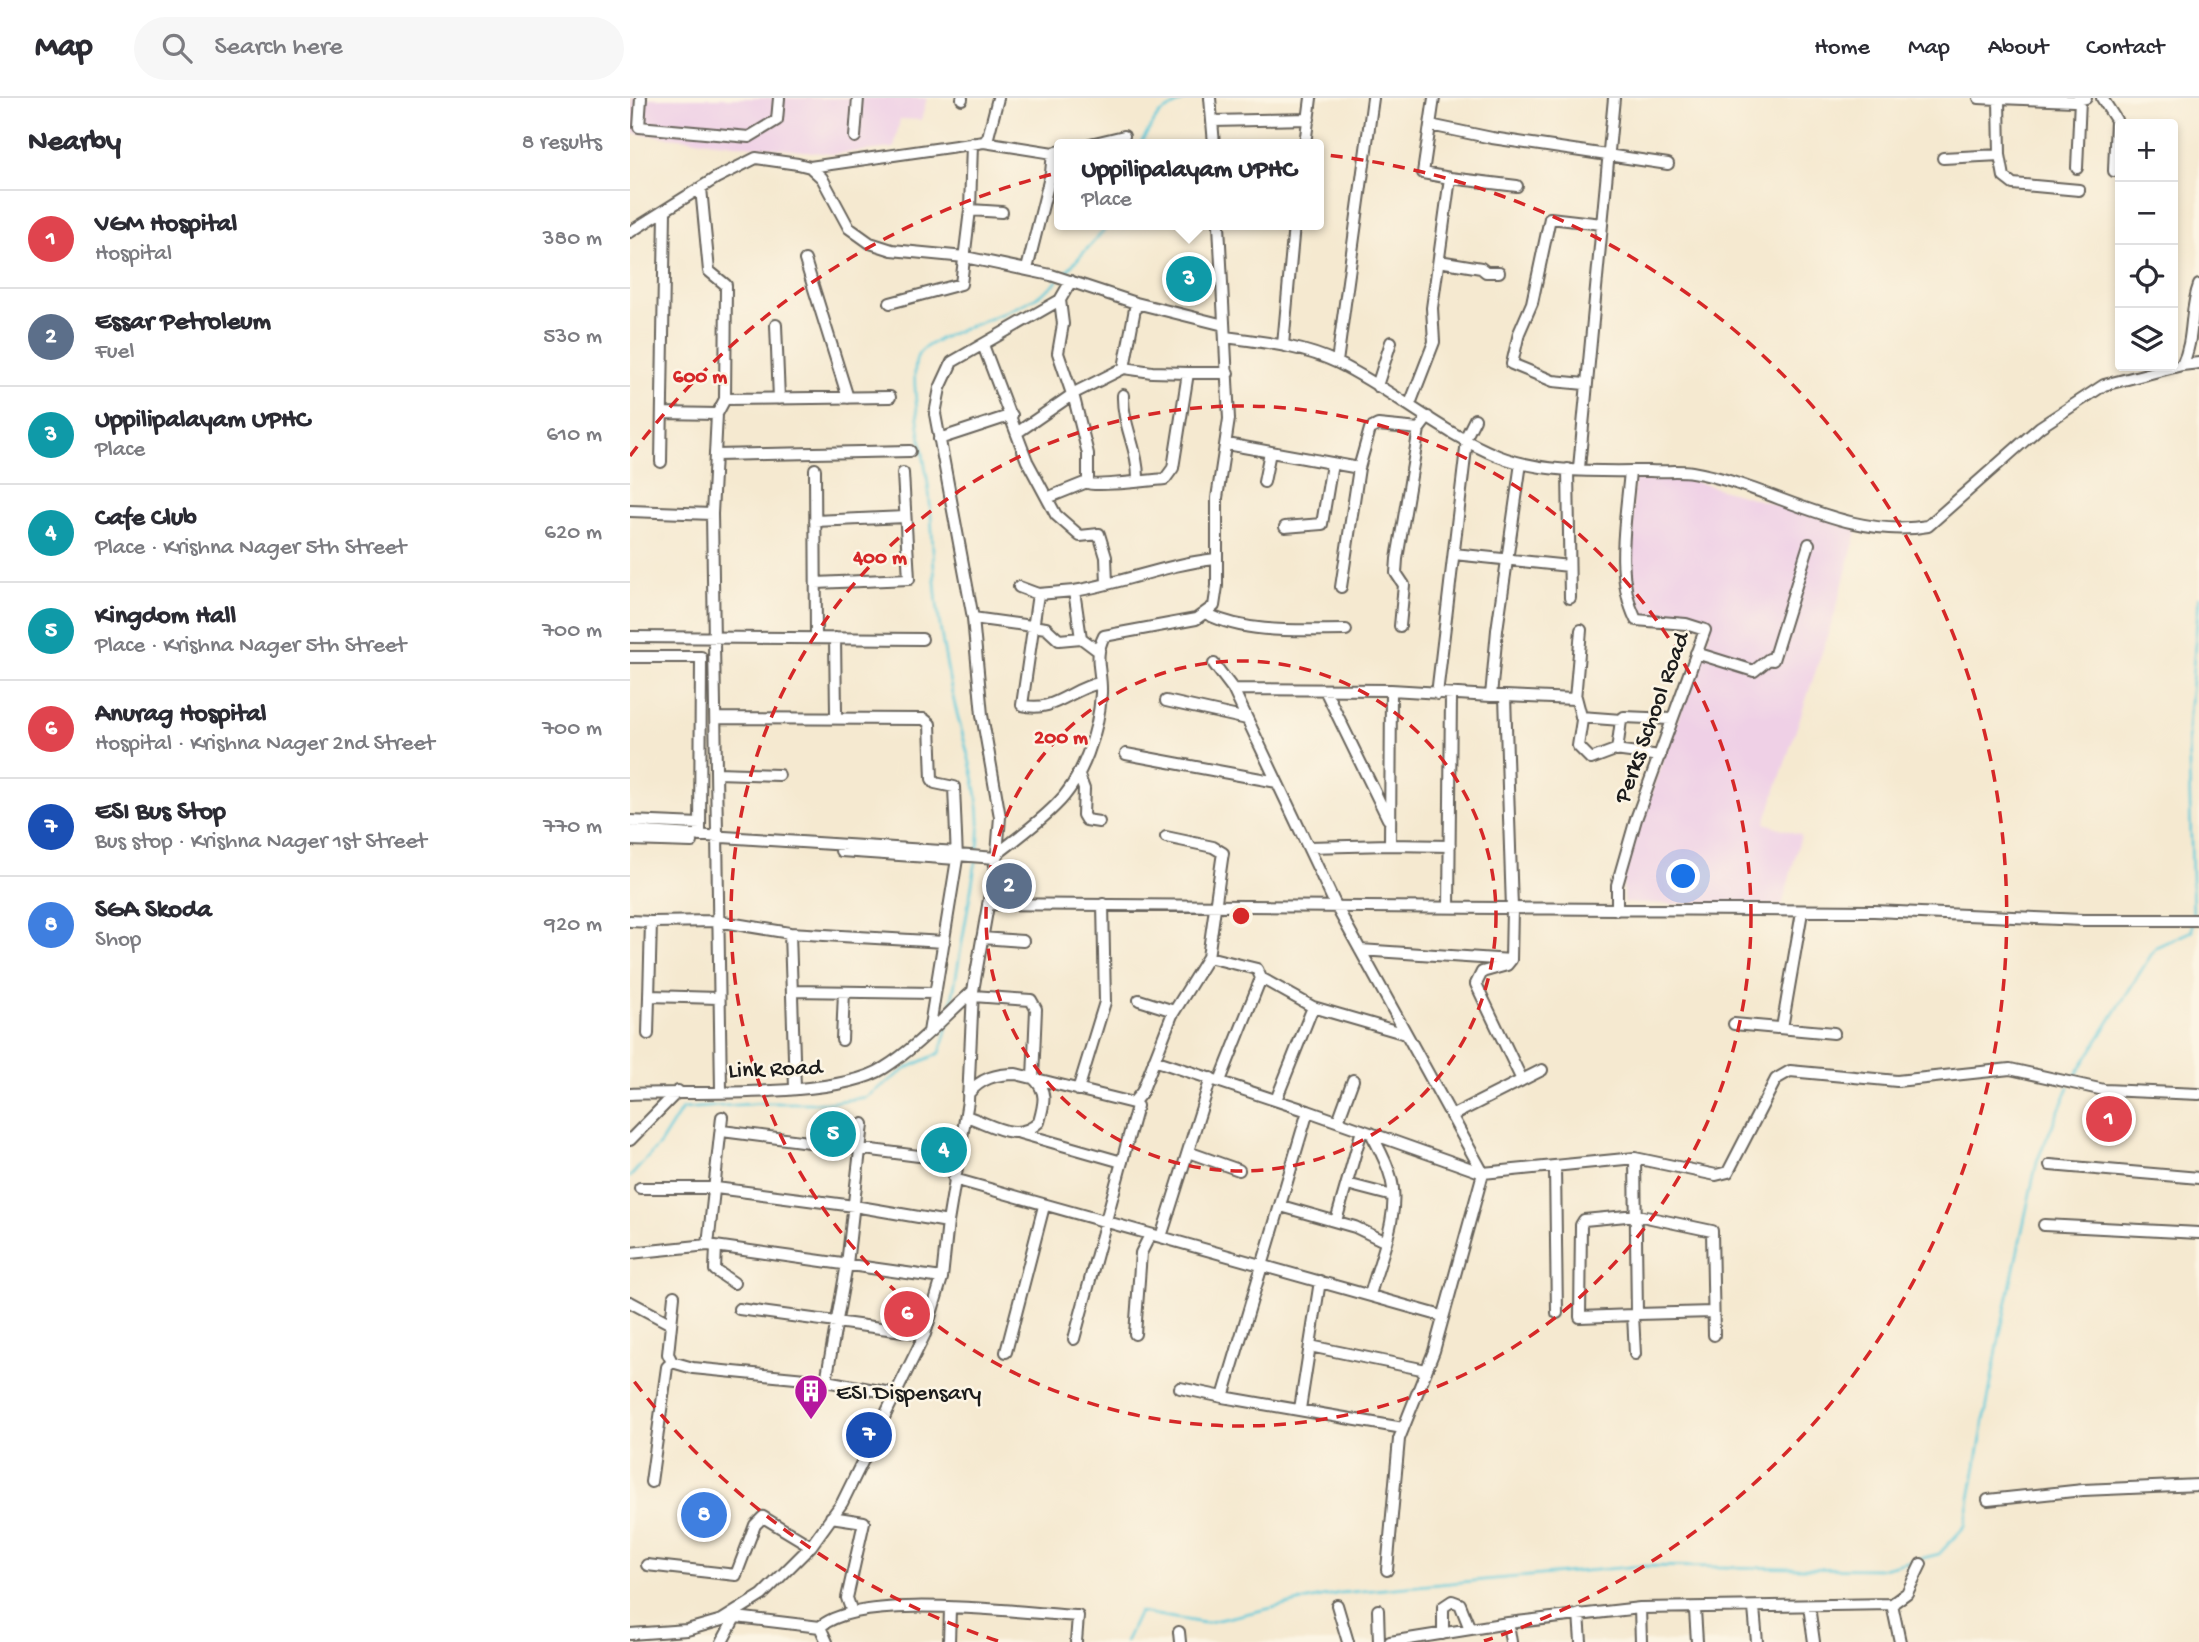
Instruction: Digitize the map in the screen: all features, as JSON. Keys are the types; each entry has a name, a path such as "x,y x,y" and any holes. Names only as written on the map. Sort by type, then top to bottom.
{"street":[{"path":"641,98 639,127 749,137 778,120 779,98"},
{"path":"855,137 858,98"},
{"path":"984,142 998,98"},
{"path":"1306,139 1311,98"},
{"path":"1337,362 1373,98"},
{"path":"1434,98 1423,173 1517,186"},
{"path":"1570,598 1574,468 1614,98"},
{"path":"1979,98 2083,99 2077,168"},
{"path":"1999,98 2000,155 2004,177 2012,184 2079,190"},
{"path":"2102,98 2116,120 2114,171"},
{"path":"1211,103 1214,139"},
{"path":"1213,121 1309,119"},
{"path":"1430,125 1492,138 1668,164"},
{"path":"1112,139 1125,136"},
{"path":"630,232 756,158 810,167 984,142 1054,152"},
{"path":"890,303 961,285 970,210 972,143"},
{"path":"1943,158 2000,155"},
{"path":"1027,269 1054,160"},
{"path":"810,167 822,178 849,228 859,237 892,250 965,257 1051,275 1224,331 1283,345 1337,362 1466,439 1521,463 1630,471 1692,472 1861,523 1909,529 1928,526 2040,427 2104,385 2199,363"},
{"path":"1410,404 1434,342 1432,308 1450,178"},
{"path":"701,188 709,271 726,285 725,399 717,414 712,514 717,718 720,1090"},
{"path":"970,210 1002,212"},
{"path":"661,462 665,211"},
{"path":"1585,384 1553,381 1512,364 1532,303 1550,218 1602,224"},
{"path":"630,839 997,856 1057,805 1078,773 1095,735 1100,683 1097,650 1104,636 1207,614 1214,606 1217,498 1227,443 1228,373 1219,230"},
{"path":"1283,345 1294,230"},
{"path":"804,260 848,398"},
{"path":"1439,261 1481,268 1486,272 1499,272"},
{"path":"1068,280 1060,300 1063,324 1058,353 1073,394 1088,454 1087,482"},
{"path":"2182,365 2192,342 2194,297 2199,285"},
{"path":"630,1634 687,1630 737,1613 762,1595 811,1546 831,1517 925,1334 942,1278 954,1179 966,1115 970,995 997,856 1000,817 982,715 973,618 935,414 940,388 952,362 1060,300"},
{"path":"1124,368 1136,303"},
{"path":"776,325 779,399"},
{"path":"1377,386 1391,342"},
{"path":"983,345 1012,415 1027,461 1056,515 1080,536 1099,534 1106,557 1107,584"},
{"path":"1018,432 1073,394 1124,368 1228,373"},
{"path":"1047,498 1087,482 1097,487 1119,481 1169,477 1188,373"},
{"path":"1123,395 1123,411 1138,456 1138,481"},
{"path":"725,399 890,397"},
{"path":"662,413 717,414"},
{"path":"939,439 1012,415"},
{"path":"1400,626 1404,585 1396,573 1397,559 1419,429 1428,417"},
{"path":"1437,694 1466,439 1475,419"},
{"path":"1341,587 1359,468 1370,429 1378,425 1419,429"},
{"path":"1227,443 1359,468"},
{"path":"716,454 910,451"},
{"path":"1264,482 1270,452"},
{"path":"1491,696 1521,463"},
{"path":"1285,527 1322,524 1332,464"},
{"path":"815,469 816,638"},
{"name":"Perks School Road","path":"1617,909 1617,885 1636,819 1705,629 1686,624 1636,620 1629,607 1623,580 1630,471"},
{"path":"816,583 909,579 903,473"},
{"path":"630,511 712,514"},
{"path":"815,521 905,517"},
{"path":"1696,653 1754,671 1769,659 1773,660 1809,544"},
{"path":"1454,554 1569,566"},
{"path":"1019,587 1038,594 1074,592 1136,579 1177,563 1216,559"},
{"path":"1074,592 1081,638"},
{"path":"1038,594 1022,705 1050,707 1082,687 1100,683"},
{"path":"1207,614 1224,622 1298,630 1346,630"},
{"path":"973,618 1046,628 1059,640 1081,638 1097,650"},
{"path":"1581,629 1576,697 1581,717 1578,746 1591,759 1617,751 1660,756"},
{"path":"630,637 922,639"},
{"path":"835,638 836,712"},
{"path":"630,657 701,657 700,830"},
{"path":"1214,664 1233,689 1336,906 1482,1174 1426,1370 1399,1439 1387,1570"},
{"path":"1233,689 1391,690 1451,695 1576,697"},
{"path":"1325,690 1390,823"},
{"path":"1390,845 1391,690"},
{"path":"1449,908 1451,695"},
{"path":"1505,696 1512,908 1511,960 1507,965 1482,972 1476,984 1522,1080"},
{"path":"1166,701 1247,719"},
{"path":"1581,717 1621,720 1671,719"},
{"path":"717,718 924,719 931,727 932,779 934,783 954,787 957,855 935,993 933,1029"},
{"path":"1617,751 1621,720"},
{"path":"1126,754 1277,782"},
{"path":"717,773 779,775"},
{"path":"1078,773 1084,789 1083,815 1086,820 1099,822"},
{"path":"630,821 700,830 717,841"},
{"path":"630,831 700,830"},
{"path":"1133,1103 1142,1092 1174,1011 1208,957 1223,853 1213,847 1166,837"},
{"path":"1308,846 1450,846"},
{"path":"988,904 1617,909 2195,920"},
{"path":"1078,1090 1105,1002 1103,904"},
{"path":"1782,1028 1802,912"},
{"path":"630,921 717,921 790,933 944,942"},
{"path":"648,1034 651,922"},
{"path":"790,933 795,1088"},
{"path":"982,938 1023,941"},
{"path":"1360,950 1511,960"},
{"path":"1208,957 1257,970 1261,978 1313,1007 1406,1034"},
{"path":"1135,1335 1141,1253 1156,1236 1215,1080 1261,978"},
{"path":"792,991 935,993"},
{"path":"842,1040 844,992"},
{"path":"970,995 1031,1000 1036,1009 1034,1078"},
{"name":"Link Road","path":"630,1094 829,1087 882,1070 970,995"},
{"path":"650,996 718,998"},
{"path":"1139,1000 1174,1011"},
{"path":"1276,1100 1313,1007"},
{"path":"1734,1024 1834,1033"},
{"path":"1154,1060 1338,1121 1482,1174 1635,1158 1716,1175 1728,1172 1776,1079 1790,1072 1897,1081 2010,1069 2104,1090 2199,1094"},
{"path":"1451,1116 1542,1070"},
{"path":"968,1094 983,1080 999,1074 1016,1073 1137,1106 1074,1339"},
{"path":"1020,1133 1039,1122 1043,1086 1034,1078"},
{"path":"1338,1121 1353,1080"},
{"path":"630,1140 678,1091"},
{"path":"1223,1397 1265,1265 1308,1111"},
{"path":"966,1115 1006,1132 1020,1133 1122,1162"},
{"path":"722,1117 712,1246 715,1270 734,1283"},
{"path":"826,1381 847,1264 863,1124"},
{"path":"722,1131 958,1161"},
{"path":"1336,1221 1366,1131"},
{"path":"1366,1131 1387,1165 1393,1196 1370,1295"},
{"path":"1188,1152 1239,1170"},
{"path":"1635,1158 1635,1354"},
{"path":"2050,1165 2199,1178"},
{"path":"1555,1167 1557,1313"},
{"path":"954,1179 1442,1316"},
{"path":"1347,1184 1393,1196"},
{"path":"640,1188 716,1188 854,1206 948,1222"},
{"path":"1006,1352 1044,1206"},
{"path":"1281,1206 1336,1221 1384,1241"},
{"path":"1713,1312 1580,1317 1581,1225 1584,1220 1637,1215 1712,1230 1714,1335"},
{"path":"2044,1225 2199,1233"},
{"path":"630,1253 712,1246 942,1278"},
{"path":"1300,1409 1320,1280"},
{"path":"674,1296 668,1354 672,1362 693,1368 826,1381 896,1394"},
{"path":"630,1302 671,1324"},
{"path":"739,1309 925,1334"},
{"path":"1310,1346 1426,1370"},
{"path":"651,1482 667,1367 672,1362"},
{"path":"1181,1388 1403,1428"},
{"path":"1988,1500 2083,1490 2199,1485"},
{"path":"647,1565 736,1574 755,1525 763,1517 811,1546"},
{"path":"831,1517 864,1522 847,1598 852,1612"},
{"path":"1390,1642 1508,1623 1640,1608 1695,1610 1892,1604 1907,1593 1921,1564"},
{"path":"1443,1634 1443,1606 1452,1601 1460,1604 1471,1629"},
{"path":"1892,1604 1900,1642"},
{"path":"1337,1605 1348,1642"},
{"path":"1809,1606 1814,1642"},
{"path":"820,1627 830,1618 852,1612 911,1607 1077,1616 1076,1642"},
{"path":"1640,1608 1641,1642"},
{"path":"1754,1608 1757,1642"},
{"path":"949,1642 950,1609"},
{"path":"1378,1610 1379,1642"},
{"path":"1695,1610 1697,1642"},
{"path":"737,1613 820,1627"},
{"path":"722,1642 737,1613"},
{"path":"1579,1614 1581,1642"},
{"path":"1508,1623 1511,1642"},
{"path":"820,1627 827,1642"}],"shaded area":[{"path":"632,98 927,98 921,120 900,119 894,148 832,154 630,133"},
{"path":"1682,478 1858,528 1834,616 1765,823 1801,835 1782,906 1625,903 1622,878 1711,629 1687,619 1642,617 1630,587 1634,479"}],"waterway":[{"path":"1143,139 1159,114 1189,98"},
{"path":"1062,276 1104,230"},
{"path":"977,854 979,831 975,785 952,695 938,613 929,491 915,395 915,364 918,355 941,338 1025,303 1057,281"},
{"path":"2193,915 2188,728 2199,597"},
{"path":"951,1006 976,861"},
{"path":"2074,1078 2156,947 2192,931 2192,922"},
{"path":"630,1177 660,1144 682,1109 765,1103 827,1103 866,1097 909,1067 940,1053 949,1020"},
{"path":"1125,1642 1139,1612 1204,1623 1340,1593 1640,1566 1879,1569 1939,1554 1965,1526 2000,1334 2037,1161 2069,1087"}],"place":[{"name":"Uppilipalayam UPHC","path":"1189,279"},
{"name":"Essar Petroleum","path":"1009,886"},
{"name":"VGM Hospital","path":"2109,1119"},
{"name":"Kingdom Hall","path":"833,1134"},
{"name":"Cafe Club","path":"944,1150"},
{"name":"Anurag Hospital","path":"907,1314"},
{"name":"ESI Dispensary","path":"811,1421"},
{"name":"ESI Bus Stop","path":"869,1435"},
{"name":"SGA Skoda","path":"704,1515"}]}
